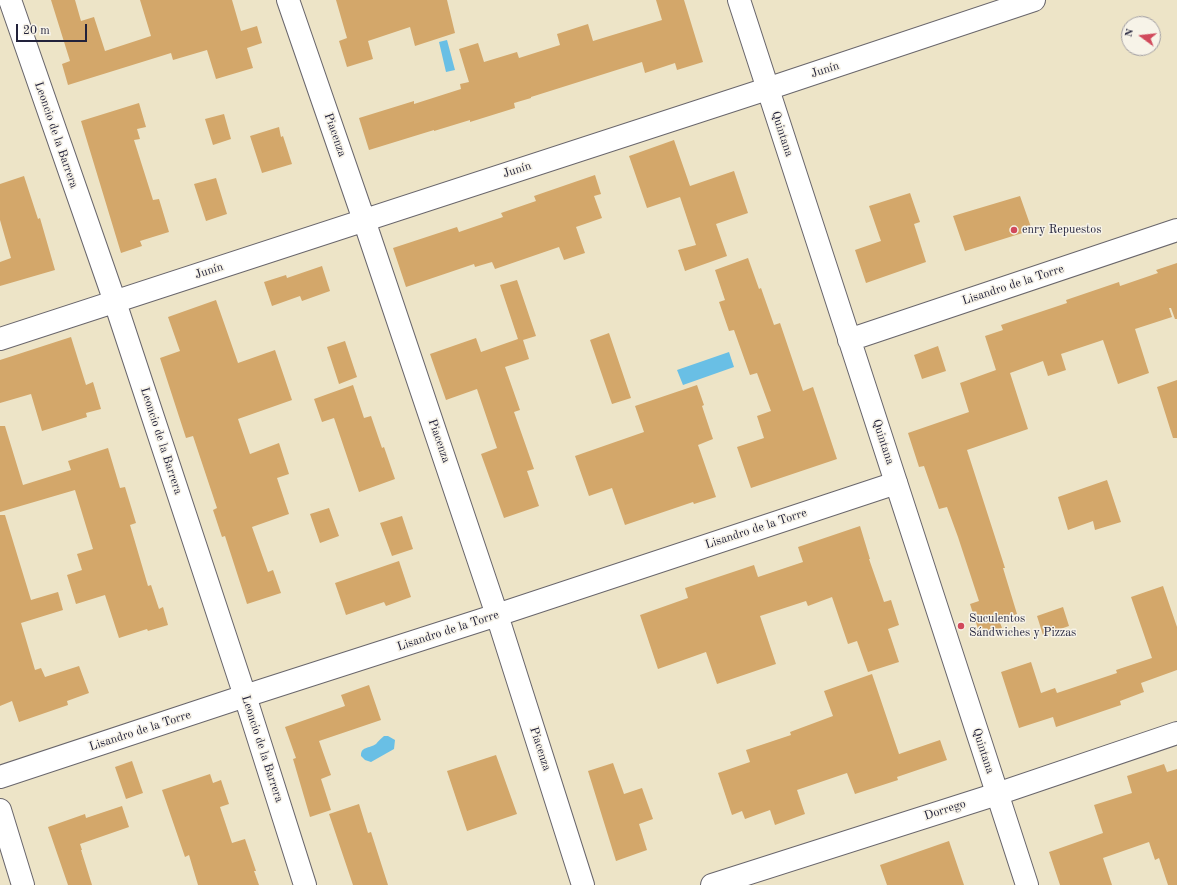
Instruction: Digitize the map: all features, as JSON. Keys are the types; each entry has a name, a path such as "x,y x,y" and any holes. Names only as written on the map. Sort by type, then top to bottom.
{"street":[{"name":"Leoncio de la Barrera","path":"10,0 115,302 245,696 305,885"},
{"name":"Piacenza","path":"288,0 364,220 497,616 583,885"},
{"name":"Quintana","path":"739,0 1027,885"},
{"name":"Junín","path":"0,340 768,89 1034,0"},
{"name":"Lisandro de la Torre","path":"849,340 1177,230"},
{"name":"Lisandro de la Torre","path":"0,777 245,696 497,616 896,483"},
{"name":"Dorrego","path":"712,885 997,794 1177,734"},
{"path":"0,810 23,885"}],"water":[{"path":"447,40 455,70 446,72 439,42"},
{"path":"729,352 734,367 683,385 677,370"},
{"path":"384,736 388,736 395,740 394,749 371,762 365,760 361,756 362,751 376,744"}],"building":[{"path":"51,0 75,0 81,21 94,17 105,51 151,36 140,0 232,0 241,31 257,26 262,43 247,48 253,68 216,79 207,50 173,60 171,53 68,85 62,64 70,61"},
{"path":"336,0 447,0 455,33 415,46 410,27 368,41 373,59 347,67 339,41 347,38"},
{"path":"656,0 684,0 703,62 677,70 675,63 645,73 642,62 514,103 515,108 470,122 470,120 434,130 369,150 359,118 414,101 414,104 461,89 460,84 469,82 459,49 478,43 484,62 517,52 519,58 560,45 557,34 588,24 593,41 662,20"},
{"path":"139,103 146,127 137,129 140,139 134,140 153,200 159,199 169,232 140,241 142,246 121,253 81,121"},
{"path":"224,114 231,139 213,145 205,119"},
{"path":"279,127 281,137 283,136 292,164 262,173 250,136"},
{"path":"674,140 690,186 734,171 748,213 716,224 727,256 685,271 678,250 696,245 680,197 647,208 629,156"},
{"path":"595,175 601,194 594,196 602,218 576,227 585,253 564,260 559,247 495,269 492,262 475,267 474,264 406,287 393,248 457,227 459,232 503,217 501,213 536,201 534,196"},
{"path":"24,176 38,219 40,218 55,270 0,286 0,262 11,258 0,220 0,184"},
{"path":"216,178 227,214 206,221 194,184"},
{"path":"910,193 920,222 914,224 926,262 866,283 855,250 881,241 869,206"},
{"path":"1020,196 1032,230 965,251 953,216"},
{"path":"748,258 759,289 761,288 774,325 780,323 803,391 813,387 837,459 751,488 737,447 764,438 757,416 771,411 757,373 750,375 734,330 729,331 719,302 725,300 715,270"},
{"path":"1177,263 1177,319 1175,319 1171,308 1169,308 1172,317 1135,329 1149,373 1118,384 1103,340 1061,354 1066,370 1048,376 1043,361 1010,373 1028,429 967,450 1005,568 1003,568 1017,614 999,620 1002,628 980,635 970,604 979,601 958,537 947,507 939,509 924,466 919,467 908,433 969,412 960,383 996,370 985,336 1003,330 1001,325 1067,303 1066,300 1119,282 1120,286 1158,273 1156,270"},
{"path":"322,266 330,291 302,301 300,296 272,306 264,282 286,275 287,278"},
{"path":"517,280 536,336 523,340 529,359 505,367 520,410 514,412 534,469 527,471 539,506 504,518 481,454 497,448 477,389 446,400 430,354 476,338 481,352 518,339 500,285"},
{"path":"216,300 238,363 275,350 292,400 238,419 250,454 279,443 289,474 277,478 289,514 252,527 268,572 273,570 281,593 247,604 225,536 222,537 213,510 217,508 193,436 186,438 160,358 180,351 168,317"},
{"path":"609,333 631,398 612,404 590,340"},
{"path":"71,337 86,385 93,382 101,409 86,413 87,417 42,431 31,394 0,403 0,360"},
{"path":"345,341 357,377 339,384 327,347"},
{"path":"938,346 946,371 922,379 914,355"},
{"path":"1177,380 1177,438 1173,438 1157,387"},
{"path":"353,385 364,418 371,416 395,479 359,492 334,418 322,422 314,399"},
{"path":"697,385 713,439 698,445 716,497 694,504 693,502 625,525 612,488 589,496 575,456 644,432 635,406"},
{"path":"0,426 5,426 23,485 71,470 68,461 108,448 120,488 125,487 136,523 130,525 148,586 151,585 159,609 163,607 168,625 148,631 147,629 119,638 105,595 76,604 67,575 82,570 77,554 93,549 75,490 0,512"},
{"path":"1107,480 1121,522 1095,530 1093,521 1068,530 1058,497"},
{"path":"329,508 339,536 320,543 310,514"},
{"path":"0,515 5,515 31,600 58,592 63,610 21,623 35,670 41,668 45,677 79,666 89,693 67,701 68,705 19,722 12,701 0,706"},
{"path":"402,516 413,549 392,556 380,523"},
{"path":"860,526 869,559 884,602 891,600 899,625 888,629 899,662 868,672 857,641 848,644 832,597 808,606 806,601 760,616 776,664 717,684 706,652 658,669 640,615 688,598 685,588 754,565 758,577 803,562 798,547"},
{"path":"399,561 411,597 386,606 384,602 346,615 335,583"},
{"path":"1163,586 1177,627 1177,670 1141,683 1144,692 1120,701 1121,705 1056,727 1053,717 1019,728 1001,672 1031,662 1041,693 1055,688 1057,693 1117,673 1116,670 1152,658 1131,597"},
{"path":"1063,607 1069,626 1043,635 1037,616"},
{"path":"872,674 899,754 940,740 947,760 897,777 898,780 855,794 847,773 797,790 805,814 775,825 770,810 745,819 742,811 732,815 718,773 750,762 746,750 791,735 790,732 833,716 824,691"},
{"path":"369,685 381,720 319,741 331,775 321,779 331,810 310,817 293,759 296,758 285,727 345,706 341,695"},
{"path":"496,755 517,814 467,831 447,771"},
{"path":"132,761 143,793 126,799 115,767"},
{"path":"613,763 624,794 642,788 653,819 639,824 647,850 616,861 588,771"},
{"path":"1164,764 1167,772 1177,769 1177,885 1168,885 1159,858 1155,860 1149,842 1103,858 1112,885 1060,885 1049,852 1103,833 1094,805 1132,793 1127,776"},
{"path":"210,774 213,783 221,780 229,804 220,807 232,843 245,839 256,871 254,871 259,885 198,885 189,855 185,857 162,790"},
{"path":"359,804 368,833 371,832 388,885 353,885 329,814"},
{"path":"122,806 129,827 80,844 92,885 68,885 48,827 85,814 86,818"},
{"path":"949,841 964,885 887,885 880,865"}],"place":[{"name":"enry Repuestos","path":"1014,230"},
{"name":"Suculentos Sándwiches y Pizzas","path":"961,626"}]}
